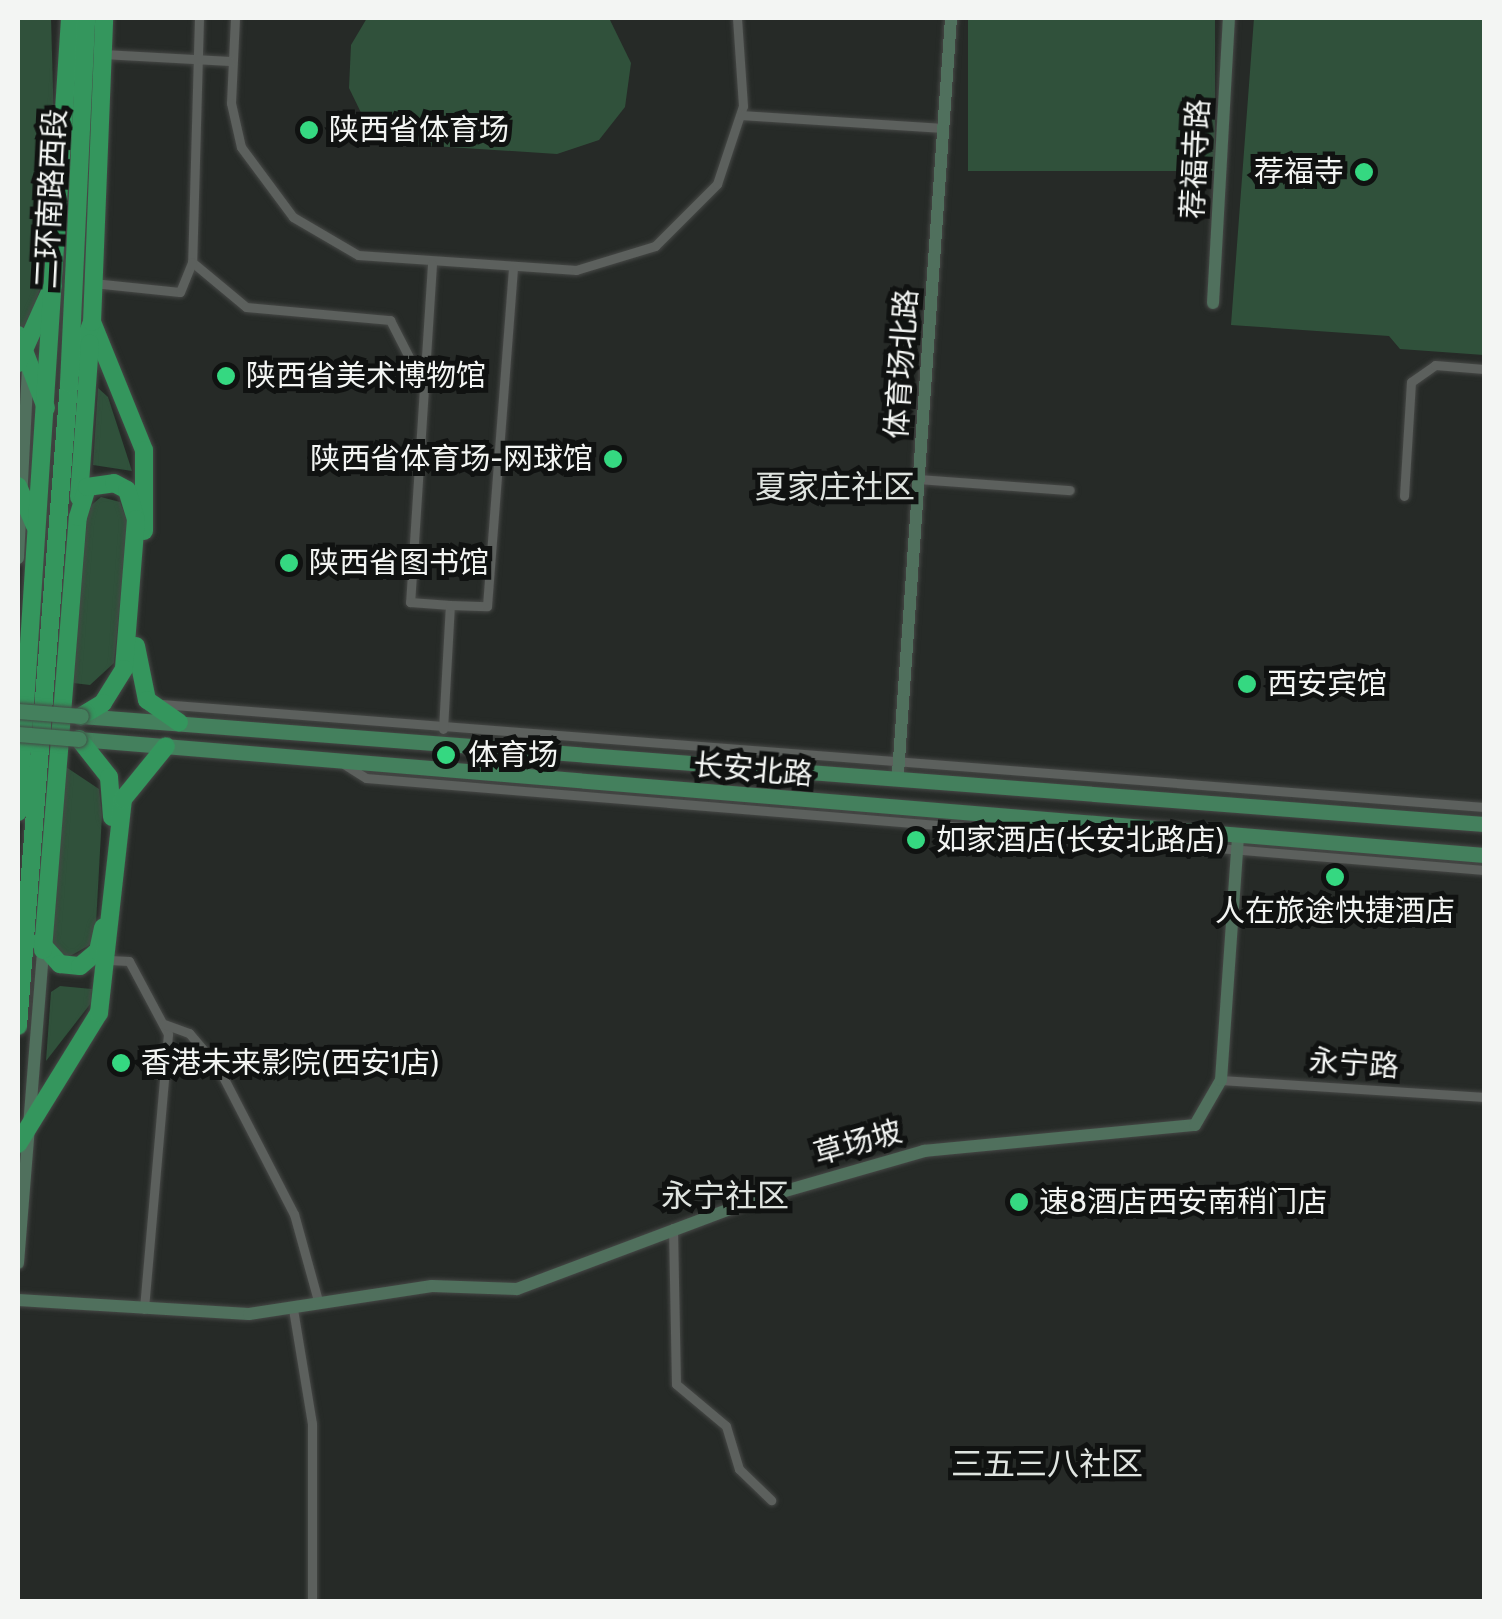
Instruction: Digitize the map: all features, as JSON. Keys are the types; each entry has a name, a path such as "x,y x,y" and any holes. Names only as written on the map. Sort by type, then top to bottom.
{"highway":[{"path":"60,18 65,114"},
{"name":"二环南路西段","path":"18,812 50,418 70,18"},
{"name":"二环南路西段","path":"69,384 86,18"},
{"path":"82,163 95,18"},
{"path":"44,950 92,322 104,18"},
{"path":"50,418 21,349 59,270"},
{"path":"18,1026 69,384 92,322"},
{"path":"92,322 147,468 135,658 150,703 179,722"},
{"path":"78,517 98,481 127,490 136,520 124,670 104,703 80,716"},
{"path":"20,489 39,555"},
{"path":"27,906 44,950 80,966 102,941 113,798 110,777 79,739"},
{"path":"18,1144 100,1013 110,960 123,799 166,746"}],"main road":[{"name":"长安北路","path":"18,711 443,734 899,767 1484,824"},
{"name":"长安北路","path":"18,734 336,759 1238,844 1484,855"}],"street":[{"path":"94,283 180,292 192,262 199,18"},
{"path":"235,18 230,61 241,146 278,204 358,255 432,264 576,270 655,246 717,184 741,114 736,18"},
{"name":"体育场北路","path":"899,767 950,18"},
{"name":"荐福寺路","path":"1213,303 1229,18"},
{"path":"104,54 230,61"},
{"path":"741,114 942,128"},
{"path":"192,262 246,307 390,320 413,365 424,367"},
{"path":"432,264 410,602 487,606 513,267"},
{"path":"18,558 21,349"},
{"path":"1404,496 1412,382 1435,365 1484,368"},
{"path":"919,479 1070,490"},
{"path":"150,703 443,734 450,604"},
{"path":"899,767 1484,806"},
{"path":"1238,844 1484,870"},
{"name":"草场坡","path":"18,1300 144,1309 294,1309 432,1286 518,1289 673,1228 924,1151 1195,1125 1221,1080 1238,844"},
{"path":"18,1262 44,950"},
{"path":"110,960 128,961 164,1024 144,1309"},
{"path":"164,1024 189,1032 218,1067 294,1214 320,1304"},
{"name":"永宁路","path":"1221,1080 1484,1097"},
{"path":"673,1228 676,1384 726,1426 739,1469 771,1500"},
{"path":"294,1309 312,1424 312,1602"}],"green space":[{"path":"18,18 51,18 54,125 40,289 25,336 18,324"},
{"path":"367,18 609,18 631,63 625,107 599,140 557,154 402,144 367,125 349,88 351,45"},
{"path":"968,18 1215,18 1215,171 968,171"},
{"name":"荐福寺","path":"1254,18 1484,18 1484,355 1400,349 1389,336 1231,325"},
{"path":"98,388 108,397 132,471 93,465"},
{"path":"101,497 120,502 128,523 114,663 90,685 73,683 88,508"},
{"path":"66,767 99,789 102,815 95,942 63,960 52,949"},
{"path":"60,986 92,989 91,1003 46,1061 51,992"}],"place":[{"name":"陕西省体育场","path":"309,130"},
{"name":"荐福寺","path":"1364,172"},
{"name":"陕西省美术博物馆","path":"226,376"},
{"name":"陕西省体育场-网球馆","path":"613,459"},
{"name":"陕西省图书馆","path":"289,563"},
{"name":"西安宾馆","path":"1247,684"},
{"name":"体育场","path":"446,755"},
{"name":"如家酒店(长安北路店)","path":"916,840"},
{"name":"人在旅途快捷酒店","path":"1335,877"},
{"name":"香港未来影院(西安1店)","path":"121,1063"},
{"name":"速8酒店西安南稍门店","path":"1019,1202"}],"district":[{"name":"夏家庄社区","path":"835,487"},
{"name":"永宁社区","path":"725,1196"},
{"name":"三五三八社区","path":"1047,1464"}]}
